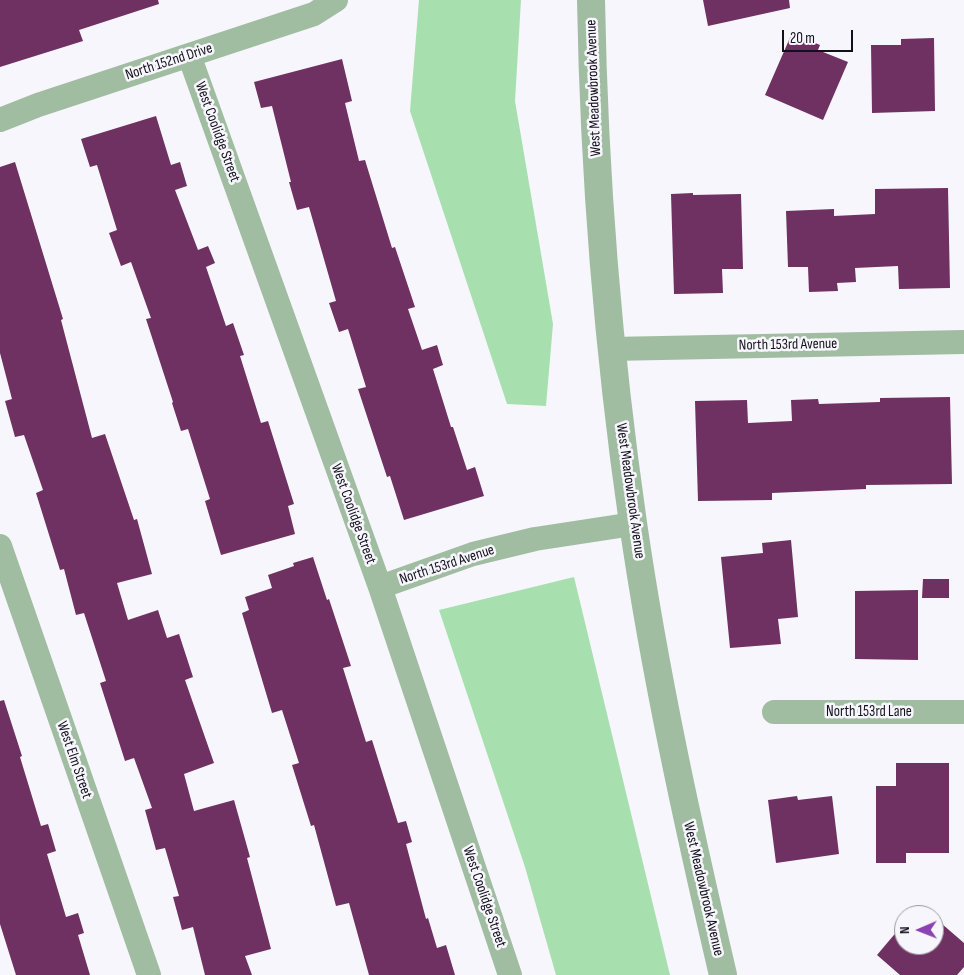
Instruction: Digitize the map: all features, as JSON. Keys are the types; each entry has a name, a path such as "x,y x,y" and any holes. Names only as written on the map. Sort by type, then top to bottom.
{"street":[{"name":"North 152nd Drive","path":"0,120 38,105 314,14 336,0"},
{"name":"West Meadowbrook Avenue","path":"591,0 592,77 600,215 611,349 633,524 658,674 685,811 723,975"},
{"name":"West Coolidge Street","path":"189,55 380,587 510,975"},
{"name":"North 153rd Avenue","path":"611,349 964,342"},
{"name":"North 153rd Avenue","path":"380,587 473,554 535,539 633,524"},
{"name":"West Elm Street","path":"0,546 149,975"},
{"name":"North 153rd Lane","path":"774,712 964,712"}],"green space":[{"path":"419,0 521,0 515,101 553,324 546,406 507,404 410,111"},
{"path":"574,577 670,975 556,975 525,867 439,610"}],"building":[{"path":"0,0 158,0 159,4 79,30 83,41 0,67"},
{"path":"703,0 789,0 790,8 708,26"},
{"path":"792,33 820,45 818,50 848,62 823,120 765,95"},
{"path":"934,38 935,111 872,113 871,45 901,45 901,39"},
{"path":"342,59 352,101 345,103 359,161 365,160 392,248 395,247 415,307 408,309 422,350 437,345 443,365 433,369 451,427 453,427 467,470 475,467 484,496 404,520 390,476 387,477 358,389 366,387 348,329 339,332 329,303 336,301 309,207 297,210 272,106 261,108 254,82"},
{"path":"156,116 171,165 180,162 187,186 175,190 198,250 208,246 215,263 206,267 226,326 233,323 244,355 240,356 261,423 268,421 294,504 288,506 295,534 221,555 205,501 210,499 188,429 181,431 146,319 151,318 131,262 121,266 109,233 117,230 97,165 90,167 81,139"},
{"path":"15,162 63,319 61,320 92,438 105,434 134,520 137,519 152,574 117,583 128,620 158,610 167,638 179,634 193,677 185,680 214,763 184,774 194,811 234,800 250,857 247,858 271,949 245,956 252,975 205,975 193,927 182,930 173,897 179,896 165,848 156,850 145,810 152,808 134,758 125,761 100,683 106,681 84,613 76,615 64,569 60,570 36,493 43,490 24,435 15,437 5,401 12,399 0,353 0,167"},
{"path":"948,188 950,288 899,289 898,266 855,268 856,282 837,283 838,291 809,292 808,267 788,267 786,211 834,209 834,216 875,214 875,189"},
{"path":"693,193 693,195 741,194 743,269 722,269 723,293 674,294 671,194"},
{"path":"950,397 952,484 866,485 866,489 772,493 772,500 698,501 695,401 747,400 748,423 792,421 791,400 818,399 819,404 880,402 880,398"},
{"path":"791,540 798,617 778,619 781,644 730,648 721,557 763,553 762,543"},
{"path":"313,557 351,666 343,668 366,742 372,740 398,823 406,821 412,842 406,844 426,919 428,918 437,948 446,945 455,975 369,975 349,903 336,906 314,825 311,826 292,765 299,763 282,710 272,713 242,613 249,610 245,597 272,588 268,575 294,566 293,563"},
{"path":"923,579 949,579 949,598 922,598"},
{"path":"918,590 918,660 855,659 855,591"},
{"path":"4,700 41,826 48,824 56,851 47,854 66,917 78,913 84,933 78,935 90,975 16,975 0,924 0,701"},
{"path":"896,763 949,763 949,853 906,853 906,863 876,863 876,786 896,786"},
{"path":"797,796 798,800 832,796 839,854 776,863 768,800"},
{"path":"944,926 964,943 964,967 957,975 900,975 877,955 894,935 894,955 944,955"}]}
